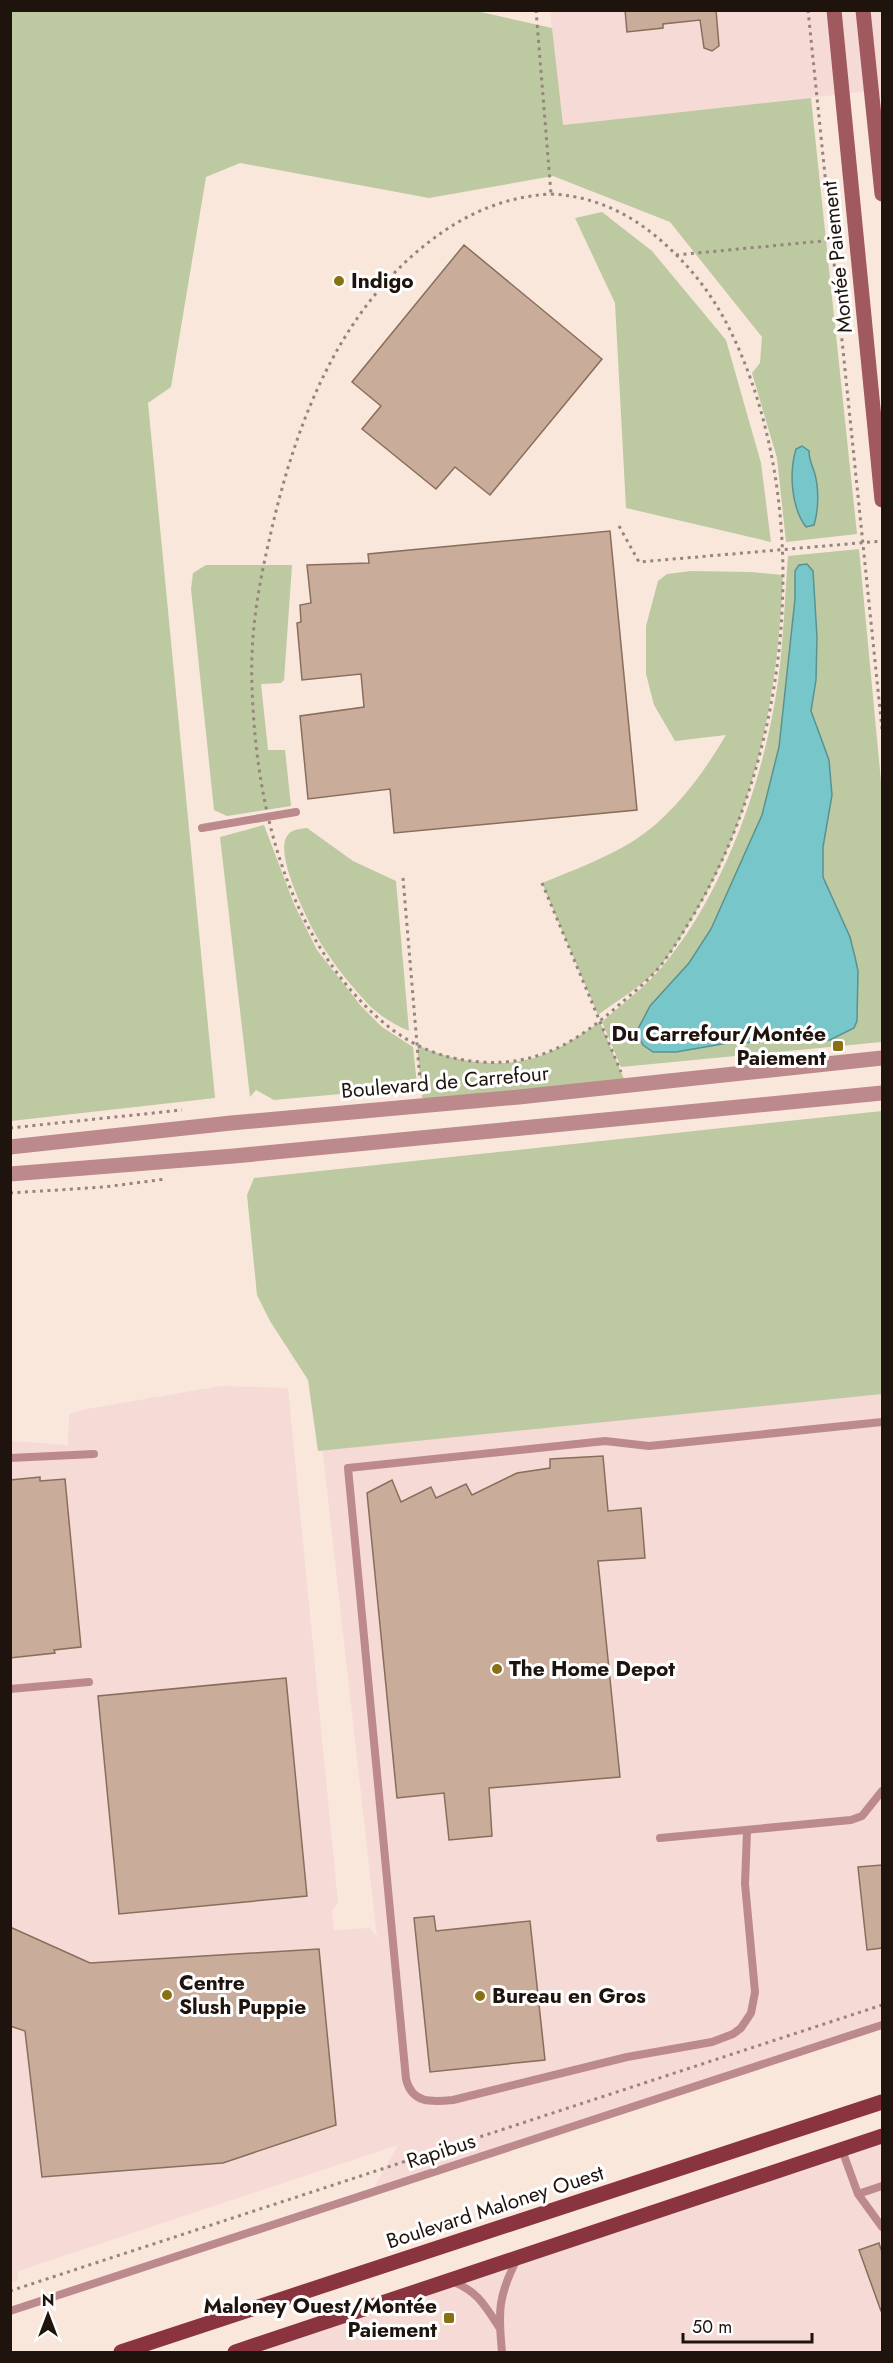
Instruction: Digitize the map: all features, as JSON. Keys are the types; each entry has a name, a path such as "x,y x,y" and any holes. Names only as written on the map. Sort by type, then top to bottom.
{"main road":[{"name":"Montée Paiement","path":"834,10 882,500"},
{"path":"863,10 882,194"},
{"name":"Boulevard Maloney Ouest","path":"121,2352 882,2102"},
{"path":"235,2352 882,2136"}],"street":[{"name":"Boulevard de Carrefour","path":"10,1147 231,1123 627,1086 882,1058"},
{"path":"10,1174 243,1156 882,1093"}],"lane":[{"path":"202,828 296,812"},
{"path":"747,1831 745,1884 755,1992 751,2013 741,2028 733,2034 712,2042 627,2057 453,2100 425,2101 415,2096 408,2088 406,2079 348,1468 605,1441 649,1446 882,1422"},
{"path":"10,1458 94,1454"},
{"path":"10,1689 89,1682"},
{"path":"660,1838 851,1820 862,1816 882,1791"},
{"name":"Rapibus","path":"10,2311 882,2025"},
{"path":"842,2150 858,2194 882,2227"},
{"path":"858,2194 882,2186"},
{"path":"502,2352 499,2327 501,2295 517,2259"},
{"path":"451,2281 474,2292 484,2302 499,2327"}],"path":[{"path":"536,10 551,194"},
{"path":"808,10 882,729"},
{"path":"551,194 575,196 611,206 644,226 676,255 702,284 716,304 740,351 759,403 776,472 783,550 780,635 768,721 751,790 723,861 709,889 670,953 657,970 600,1022 555,1049 522,1061 466,1060 436,1054 394,1033 376,1018 335,971 318,945 294,893 267,817 258,764 251,683 256,605 282,483 308,412 350,328 364,308 398,269 437,235 477,210 521,197 551,194"},
{"path":"676,255 833,240"},
{"path":"619,526 639,562 882,541"},
{"path":"403,879 423,1106"},
{"path":"542,883 627,1086"},
{"path":"10,1128 185,1110"},
{"path":"10,1193 104,1187 168,1179"},
{"path":"10,2291 882,2006"}],"shaded area":[{"path":"550,11 882,11 882,194 870,91 562,125"},
{"path":"221,1386 288,1388 338,1903 332,1911 334,1930 370,1928 377,1937 322,1445 882,1389 882,2025 371,2193 398,2145 18,2271 18,2280 11,2283 10,1441 68,1445 69,1414"},
{"path":"882,2136 882,2352 235,2352"}],"green space":[{"path":"11,11 476,11 552,28 563,125 811,98 857,534 786,542 777,458 752,373 760,363 762,337 670,222 553,176 429,198 240,163 206,177 171,387 148,403 215,1098 11,1121"},
{"path":"602,212 652,251 726,340 761,463 771,542 626,508 615,303 575,218"},
{"path":"859,549 882,792 882,1042 621,1067 602,1022 662,967 686,935 707,901 742,824 766,744 774,704 781,651 788,556"},
{"path":"206,565 292,565 284,680 281,683 261,684 268,750 285,750 291,806 227,816 214,810 191,589 193,573"},
{"path":"691,571 783,575 776,664 760,751 733,835 694,915 659,968 598,1015 542,883 613,852 649,830 686,793 726,735 675,741 654,705 646,674 646,626 658,581 667,574"},
{"path":"264,825 294,904 317,950 361,1006 382,1027 413,1047 417,1084 407,1085 407,1088 274,1100 256,1090 250,1097 220,837"},
{"path":"307,828 353,861 396,881 409,1031 394,1024 371,1007 331,959 308,921 294,889 285,858 284,845 291,832"},
{"path":"600,1022 627,1086 423,1106 417,1045 462,1060 509,1063 548,1053"},
{"path":"882,1111 882,1394 318,1451 308,1380 270,1321 257,1295 247,1195 254,1178"}],"water":[{"path":"802,446 809,451 818,490 814,525 806,527 794,500 792,479 796,449"},
{"path":"807,564 813,571 817,637 816,680 811,711 829,760 832,795 823,847 823,877 850,937 855,957 858,971 857,1021 854,1028 830,1040 728,1043 676,1052 653,1052 643,1045 638,1029 650,1006 689,963 711,929 762,815 779,747 795,599 795,571 799,565"}],"building":[{"path":"625,10 716,10 719,46 712,51 704,48 700,20 663,24 663,28 627,32"},
{"path":"464,245 602,359 490,495 455,467 436,489 362,429 381,406 352,382"},
{"path":"610,531 637,810 394,833 390,789 308,799 300,716 364,707 361,674 302,680 297,623 301,622 300,605 311,603 307,565 369,563 368,554"},
{"name":"The Home Depot","path":"603,1456 608,1511 641,1508 645,1558 598,1561 620,1777 489,1788 492,1836 449,1840 444,1793 397,1798 367,1493 392,1480 401,1502 431,1487 436,1498 466,1484 472,1495 517,1473 550,1468 550,1459"},
{"path":"40,1477 40,1481 65,1479 81,1647 54,1650 55,1653 10,1658 10,1480"},
{"path":"286,1678 307,1896 119,1914 98,1696"},
{"path":"882,1865 882,1948 867,1950 858,1867"},
{"name":"Bureau en Gros","path":"434,1916 436,1931 530,1921 545,2060 430,2072 414,1918"},
{"name":"Centre Slush Puppie","path":"10,1927 90,1963 319,1949 336,2125 223,2163 42,2177 25,2031 10,2026"},
{"path":"879,2243 882,2252 882,2311 859,2250"}],"place":[{"name":"Indigo","path":"339,281"},
{"name":"Du Carrefour/Montée Paiement","path":"838,1046"},
{"name":"The Home Depot","path":"497,1669"},
{"name":"Centre Slush Puppie","path":"167,1995"},
{"name":"Bureau en Gros","path":"480,1996"},
{"name":"Maloney Ouest/Montée Paiement","path":"449,2318"}]}
